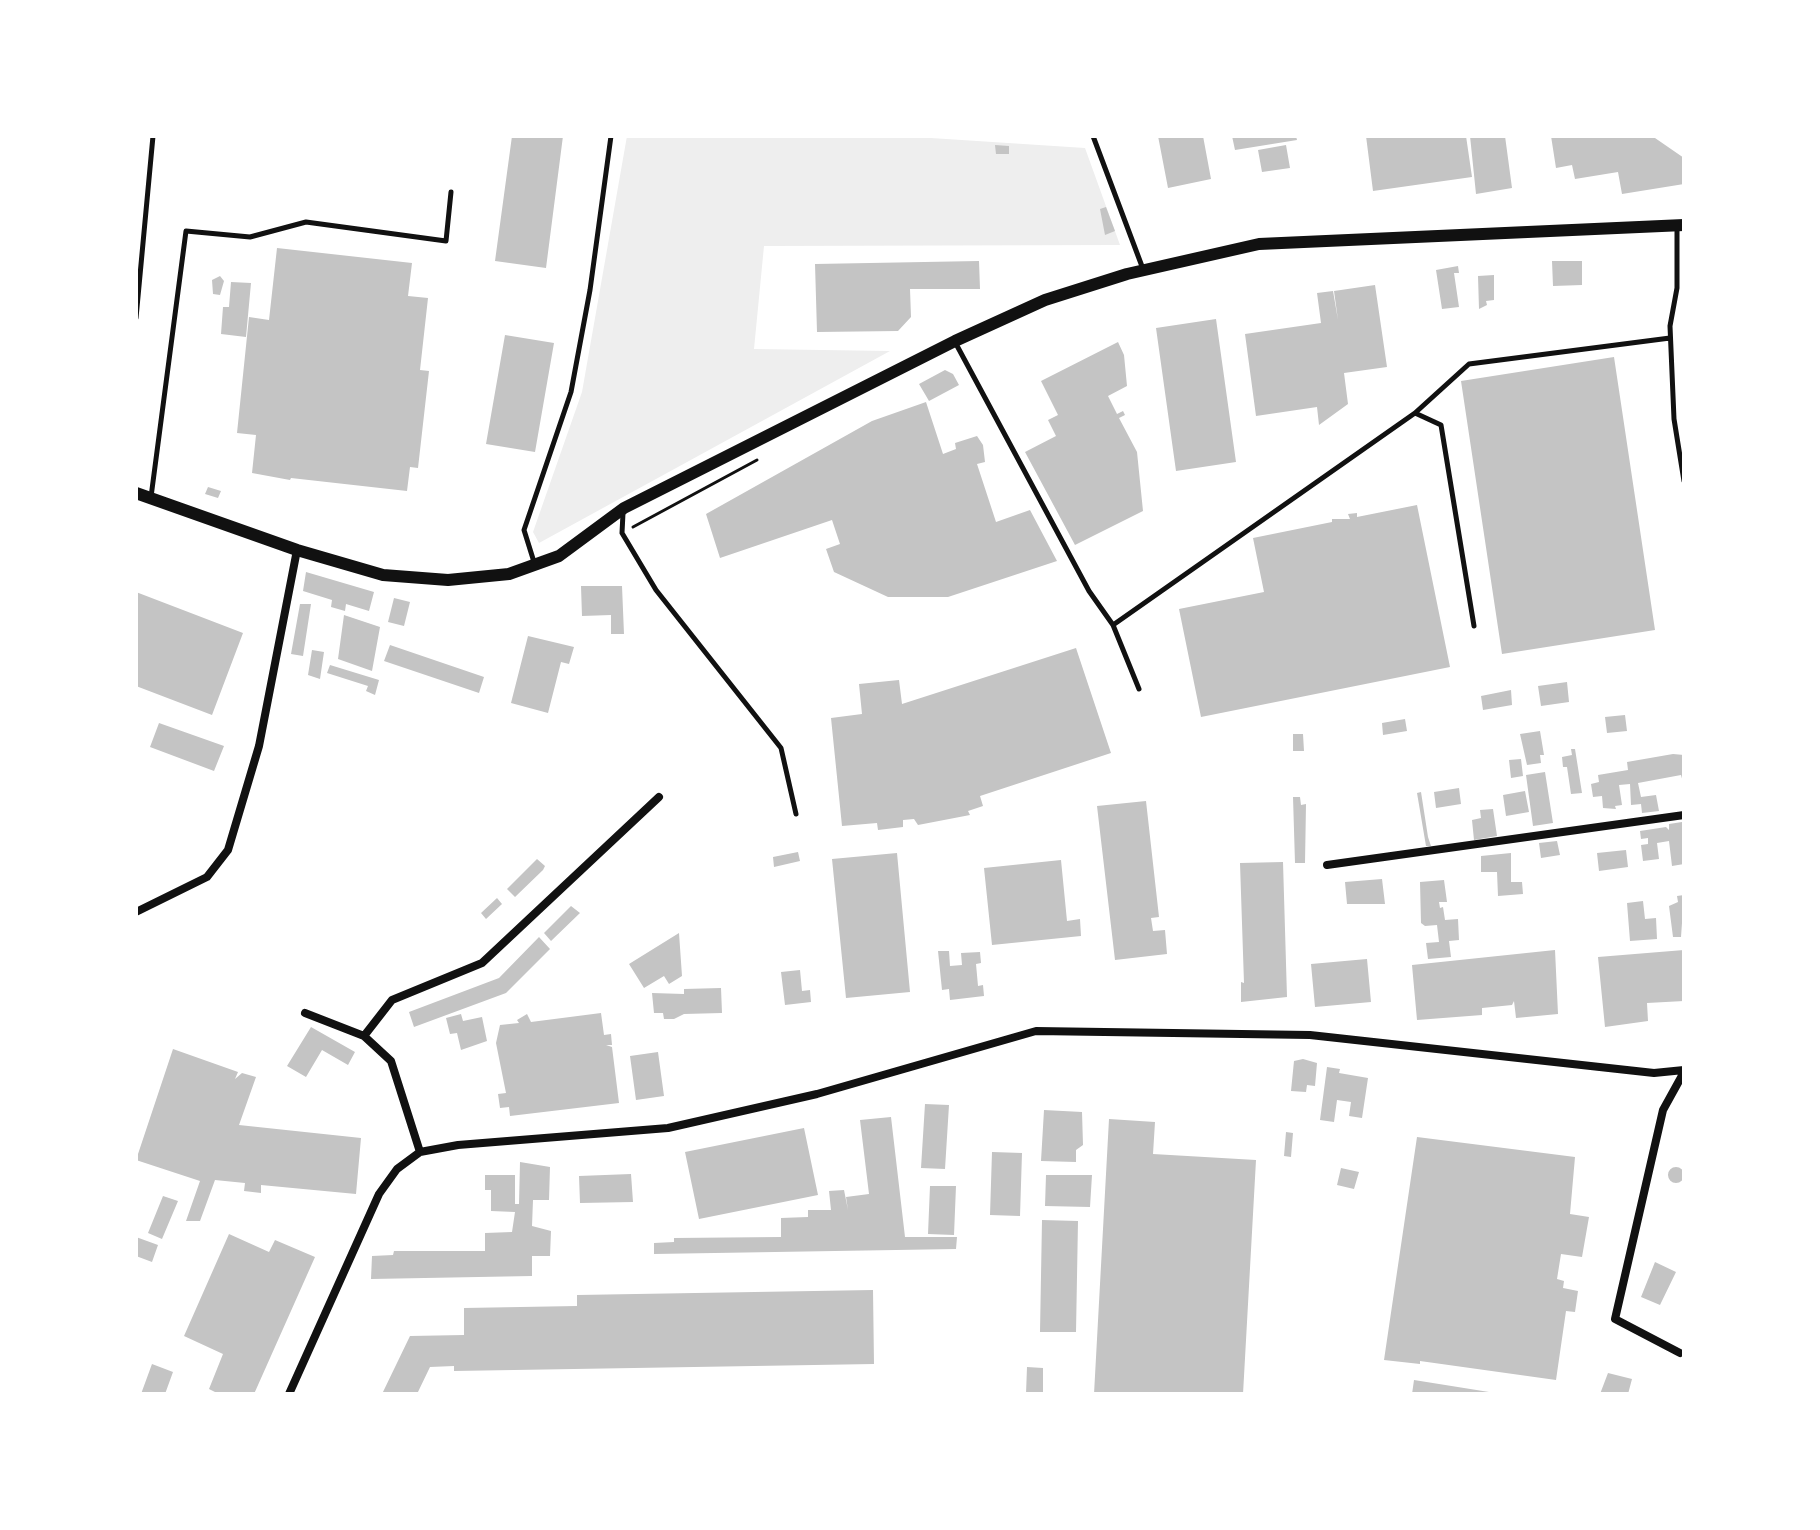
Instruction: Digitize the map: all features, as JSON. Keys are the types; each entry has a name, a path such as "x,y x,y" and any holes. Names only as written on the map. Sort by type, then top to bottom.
{"street":[{"path":"136,493 297,550 383,575 415,580 509,574 559,556 624,508 955,341 1045,300 1143,269 1259,244 1681,225"},
{"path":"136,912 207,877 228,850 259,746 297,550"},
{"path":"364,1036 392,1000 482,963 659,797"},
{"path":"1327,865 1684,815"},
{"path":"305,1013 364,1036 391,1061 420,1152"},
{"path":"289,1394 379,1194 397,1169 420,1152 458,1145 668,1128 817,1094 1036,1031 1310,1035 1654,1073 1684,1071"},
{"path":"1680,1353 1615,1319 1663,1110 1684,1071"}],"lane":[{"path":"136,318 153,136"},
{"path":"535,565 524,530 571,392 590,290 611,136"},
{"path":"1093,136 1143,269"},
{"path":"150,498 186,231 250,237 306,222 446,241 451,192"},
{"path":"1681,225 1670,338 1674,419 1684,481"},
{"path":"1113,625 1415,413 1469,364 1670,338"},
{"path":"955,341 1089,591 1113,625 1139,689"},
{"path":"1415,413 1441,425 1474,626"},
{"path":"624,508 622,533 656,590 781,748 796,814"}],"path":[{"path":"622,533 757,460"}],"shaded area":[{"path":"627,136 900,136 1085,148 1120,245 764,246 754,349 890,351 539,543 533,532 582,392"}],"building":[{"path":"512,136 563,136 546,268 495,261"},
{"path":"1158,136 1203,136 1211,179 1168,188"},
{"path":"1232,136 1296,136 1297,140 1235,150"},
{"path":"1366,136 1466,136 1472,177 1373,191"},
{"path":"1470,136 1505,136 1512,188 1476,194"},
{"path":"1551,136 1655,138 1684,158 1684,184 1622,194 1618,172 1575,179 1572,165 1556,168"},
{"path":"995,145 1009,146 1009,154 996,154"},
{"path":"1286,145 1290,168 1262,172 1258,150"},
{"path":"1106,207 1115,231 1105,235 1100,209"},
{"path":"277,248 412,263 408,296 428,298 420,370 429,371 418,468 410,467 407,491 290,480 252,473 256,435 237,433 249,317 269,320"},
{"path":"979,261 980,289 910,289 911,317 898,331 817,332 815,264"},
{"path":"1552,261 1582,261 1582,285 1553,286"},
{"path":"1458,266 1459,273 1454,273 1459,307 1442,309 1436,270"},
{"path":"1494,275 1494,300 1486,301 1487,305 1479,309 1478,276"},
{"path":"220,276 224,281 220,295 213,294 212,280"},
{"path":"231,282 251,283 246,337 221,334 223,307 229,307"},
{"path":"1375,285 1387,367 1344,373 1348,404 1319,425 1317,407 1256,416 1245,334 1321,323 1317,293 1333,291 1338,320 1334,291"},
{"path":"1216,319 1236,462 1176,471 1156,328"},
{"path":"505,335 554,343 535,452 486,444"},
{"path":"1118,342 1124,355 1127,386 1108,396 1117,414 1123,411 1125,415 1119,418 1137,452 1143,511 1075,545 1025,452 1056,436 1048,420 1058,415 1041,381"},
{"path":"1614,357 1655,630 1502,654 1461,381"},
{"path":"945,370 953,374 959,385 929,401 919,384"},
{"path":"926,402 943,454 956,449 955,443 977,436 983,445 985,462 977,464 996,522 1030,510 1057,561 948,597 888,597 834,572 826,549 840,544 832,520 720,558 706,514 872,421"},
{"path":"208,487 221,491 218,498 205,494"},
{"path":"1417,505 1450,667 1201,717 1179,609 1264,592 1253,538 1332,522 1332,519 1350,519 1348,514 1357,513 1357,517"},
{"path":"306,572 374,592 369,611 346,604 345,611 331,607 332,600 303,591"},
{"path":"581,586 622,586 624,634 611,634 611,615 582,616"},
{"path":"136,592 243,633 212,715 136,686"},
{"path":"394,598 410,602 404,626 388,622"},
{"path":"300,604 311,604 303,656 291,654"},
{"path":"344,615 380,627 372,671 338,659"},
{"path":"528,636 574,647 569,664 561,662 548,713 511,703"},
{"path":"390,645 484,677 479,693 384,661"},
{"path":"1076,648 1111,753 980,796 983,806 968,811 970,815 918,825 914,819 903,820 903,827 878,830 877,823 842,826 831,718 862,714 859,684 899,680 902,704"},
{"path":"312,650 324,652 320,679 308,675"},
{"path":"330,665 379,680 375,695 366,691 368,686 327,673"},
{"path":"1567,682 1569,702 1541,706 1538,686"},
{"path":"1511,690 1512,705 1483,710 1481,696"},
{"path":"1625,715 1627,731 1607,733 1605,717"},
{"path":"1405,719 1407,731 1383,735 1382,723"},
{"path":"159,723 224,746 214,771 150,747"},
{"path":"1540,731 1544,755 1540,755 1541,763 1527,765 1520,734"},
{"path":"1293,734 1303,734 1304,751 1293,751"},
{"path":"1571,749 1575,749 1582,793 1571,794 1567,767 1563,767 1562,757 1572,755"},
{"path":"1684,755 1684,786 1681,775 1638,783 1641,797 1656,795 1659,811 1642,813 1641,804 1631,805 1630,784 1619,785 1622,805 1615,806 1616,809 1603,808 1602,796 1593,797 1591,784 1599,782 1598,775 1628,770 1627,762"},
{"path":"1521,759 1523,776 1511,778 1509,760"},
{"path":"1545,772 1553,823 1533,826 1526,775"},
{"path":"1459,788 1461,804 1436,808 1434,792"},
{"path":"1525,791 1529,812 1506,816 1503,795"},
{"path":"1421,792 1431,846 1426,846 1417,793"},
{"path":"1293,797 1300,797 1301,805 1306,804 1305,863 1295,863"},
{"path":"1146,801 1159,917 1151,918 1153,931 1165,930 1167,954 1115,960 1097,806"},
{"path":"1493,809 1497,836 1474,840 1472,820 1481,818 1480,810"},
{"path":"1682,822 1684,864 1672,866 1669,841 1657,843 1659,859 1643,861 1641,845 1648,844 1648,838 1641,839 1640,831 1666,827 1669,830 1669,824"},
{"path":"1557,841 1560,855 1541,858 1539,843"},
{"path":"1626,850 1628,867 1599,871 1597,853"},
{"path":"798,852 800,861 774,867 773,857"},
{"path":"897,853 910,992 846,998 832,859"},
{"path":"1511,853 1511,882 1522,882 1523,894 1498,896 1497,872 1481,872 1481,856"},
{"path":"537,859 545,866 543,870 515,897 507,889"},
{"path":"1061,860 1067,921 1080,919 1081,936 992,945 984,868"},
{"path":"1283,862 1287,997 1241,1002 1241,982 1244,983 1240,863"},
{"path":"1382,879 1385,904 1347,904 1345,882"},
{"path":"1444,880 1447,902 1439,902 1440,908 1443,907 1445,920 1458,919 1459,940 1449,941 1451,957 1428,959 1426,943 1439,942 1437,925 1425,926 1421,923 1420,882"},
{"path":"1684,895 1681,937 1673,937 1669,906 1678,902 1677,896"},
{"path":"497,898 502,904 486,919 481,913"},
{"path":"1643,901 1645,919 1656,918 1657,939 1630,941 1627,903"},
{"path":"571,906 580,913 551,941 544,933"},
{"path":"679,933 682,976 669,984 664,976 644,988 629,964"},
{"path":"539,937 550,949 506,993 414,1027 409,1012 499,978"},
{"path":"1555,950 1558,1014 1516,1018 1514,1001 1512,1005 1482,1008 1482,1015 1417,1020 1412,965"},
{"path":"1684,950 1684,1001 1647,1003 1648,1021 1605,1027 1598,957"},
{"path":"938,951 949,951 950,966 962,965 961,953 980,952 981,963 976,964 978,986 983,985 984,996 950,1000 949,989 942,990"},
{"path":"1367,959 1371,1002 1315,1007 1311,964"},
{"path":"800,970 802,991 810,990 811,1002 785,1005 781,972"},
{"path":"721,988 722,1013 684,1014 674,1019 664,1019 663,1013 654,1013 652,993 684,994 684,989"},
{"path":"601,1013 604,1035 611,1034 612,1045 606,1045 612,1047 619,1103 510,1116 509,1107 500,1108 498,1094 506,1093 496,1043 500,1025 519,1023 517,1020 527,1014 531,1022"},
{"path":"461,1014 463,1021 482,1017 487,1041 461,1050 457,1033 450,1034 446,1018"},
{"path":"311,1027 355,1052 348,1065 322,1050 306,1077 287,1066"},
{"path":"173,1049 238,1072 235,1079 242,1073 256,1077 239,1125 361,1138 356,1194 261,1185 261,1193 244,1191 245,1183 215,1180 200,1221 186,1221 200,1181 136,1160"},
{"path":"658,1052 664,1096 636,1100 630,1056"},
{"path":"1303,1059 1317,1063 1315,1086 1307,1085 1306,1092 1291,1091 1294,1061"},
{"path":"1327,1067 1340,1069 1339,1073 1368,1078 1362,1118 1349,1116 1351,1102 1337,1100 1334,1122 1320,1120"},
{"path":"925,1104 949,1105 945,1169 921,1168"},
{"path":"1044,1110 1082,1112 1083,1145 1076,1150 1076,1162 1041,1161"},
{"path":"891,1117 905,1237 957,1237 956,1249 654,1254 654,1243 674,1242 674,1238 781,1237 781,1218 808,1217 808,1210 831,1210 829,1191 844,1190 848,1210 846,1197 869,1194 860,1120"},
{"path":"1109,1119 1155,1122 1153,1154 1256,1160 1243,1394 1094,1394"},
{"path":"804,1128 818,1195 699,1219 685,1152"},
{"path":"1286,1132 1293,1133 1291,1157 1284,1156"},
{"path":"1417,1137 1575,1157 1570,1214 1589,1217 1582,1257 1561,1254 1557,1279 1564,1281 1563,1288 1578,1291 1575,1312 1566,1311 1556,1380 1420,1361 1420,1364 1384,1360"},
{"path":"992,1152 1022,1153 1020,1216 990,1215"},
{"path":"520,1162 550,1167 549,1200 533,1200 532,1226 551,1231 550,1256 532,1256 532,1276 371,1279 372,1256 393,1255 394,1251 485,1251 485,1233 512,1232 515,1212 491,1211 491,1190 485,1190 485,1175 515,1175 515,1204 519,1204"},
{"path":"1676,1167 1684,1175 1676,1183 1668,1175"},
{"path":"1341,1168 1359,1172 1354,1189 1337,1185"},
{"path":"631,1174 633,1202 580,1203 579,1176"},
{"path":"1046,1175 1092,1175 1090,1207 1045,1206"},
{"path":"930,1186 956,1186 954,1235 928,1234"},
{"path":"163,1196 178,1201 162,1239 148,1233"},
{"path":"1042,1220 1078,1221 1076,1332 1040,1332"},
{"path":"229,1234 269,1252 275,1240 315,1257 254,1394 219,1394 209,1389 223,1354 184,1336"},
{"path":"136,1237 158,1245 152,1262 136,1256"},
{"path":"1655,1262 1676,1272 1660,1305 1641,1297"},
{"path":"873,1290 874,1364 454,1371 454,1366 430,1367 417,1394 382,1394 410,1336 464,1335 464,1308 577,1306 577,1295"},
{"path":"152,1364 173,1372 165,1394 141,1394"},
{"path":"1027,1367 1043,1368 1043,1394 1026,1394"},
{"path":"1608,1373 1632,1379 1628,1394 1600,1394"},
{"path":"1414,1380 1489,1392 1489,1394 1412,1394"}]}
